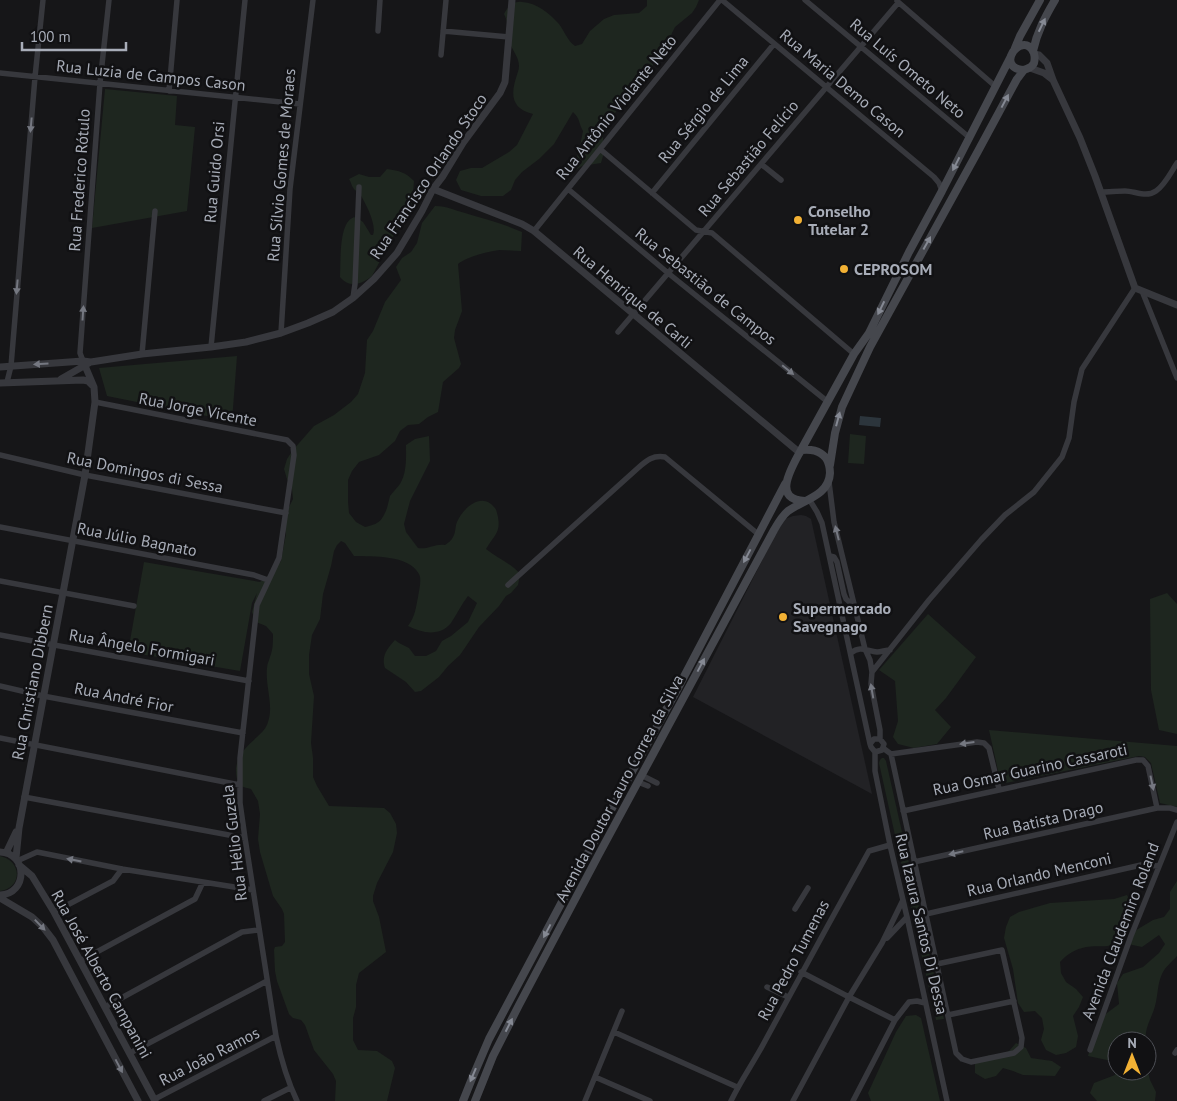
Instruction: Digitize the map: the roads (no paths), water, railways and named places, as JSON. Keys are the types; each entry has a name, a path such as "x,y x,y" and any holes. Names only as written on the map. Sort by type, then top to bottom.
{"main road":[{"path":"462,1100 489,1039 678,688 801,452 854,354 869,333 1040,0"},
{"path":"1033,52 1041,25 1055,0"},
{"path":"786,482 789,496 794,500 807,500 822,491 829,482 835,433 842,407 870,347 1017,80 1034,63 1035,57 1029,48 1020,46 1015,48"},
{"path":"1010,58 1014,67 1019,70 1027,69"},
{"path":"801,452 810,449 817,451 827,460 830,467"},
{"name":"Avenida Doutor Lauro Correa da Silva","path":"475,1101 493,1056 510,1022 774,530 788,512 807,500"}],"street":[{"path":"43,0 11,366 4,383 83,380 88,381 94,387"},
{"name":"Rua Frederico Rótulo","path":"86,363 80,353 100,83 109,0"},
{"path":"168,91 177,0"},
{"name":"Rua Guido Orsi","path":"211,347 245,0"},
{"name":"Rua Sílvio Gomes de Moraes","path":"281,334 290,189 313,0"},
{"path":"378,31 380,0"},
{"path":"441,55 446,0"},
{"path":"443,31 509,37 512,0"},
{"name":"Rua Maria Demo Cason","path":"721,0 934,177 942,191"},
{"name":"Rua Antônio Violante Neto","path":"534,231 721,0"},
{"name":"Rua Luís Ometo Neto","path":"805,0 970,138"},
{"path":"897,1 995,86"},
{"name":"Rua Sebastião Felício","path":"618,332 861,47 897,1"},
{"name":"Rua Francisco Orlando Stoco","path":"86,363 142,354 246,342 281,334 333,312 353,298 374,279 397,253 422,211 432,189 500,93 505,82 509,37"},
{"name":"Rua Sérgio de Lima","path":"652,193 774,44"},
{"path":"1033,52 1047,62 1053,80 1080,138 1138,289 1177,378"},
{"path":"1027,69 1044,74 1053,80"},
{"name":"Rua Luzia de Campos Cason","path":"0,73 300,104"},
{"path":"600,149 696,230 712,233 854,354"},
{"path":"1101,192 1125,191 1144,194 1156,192 1177,163"},
{"path":"761,164 781,180"},
{"path":"353,298 358,187"},
{"name":"Rua Henrique de Carli","path":"432,189 522,224 534,231 801,452"},
{"name":"Rua Sebastião de Campos","path":"568,189 668,274 828,402"},
{"path":"142,354 155,211"},
{"path":"1138,289 1177,305"},
{"path":"872,672 929,600 981,540 1004,515 1034,492 1062,457 1069,438 1074,402 1082,369 1138,289"},
{"path":"0,367 86,363"},
{"path":"58,380 86,363"},
{"name":"Rua Christiano Dibbern","path":"0,896 11,892 17,887 20,880 21,872 17,861 18,828 85,475 95,402 94,387 86,363"},
{"name":"Rua Jorge Vicente","path":"95,402 287,440 293,446"},
{"name":"Rua Hélio Guzela","path":"293,446 294,455 279,558 257,605 240,758 240,803 276,1036 290,1088 297,1101"},
{"name":"Rua Domingos di Sessa","path":"0,455 85,475 286,513"},
{"path":"508,586 638,468 650,458 658,456 665,457 758,534"},
{"path":"829,482 834,522 865,649 870,660 871,684 880,739 884,744 884,748 891,754 977,742 984,743 989,748 999,789"},
{"path":"807,500 817,512 822,523 870,748 875,752 884,748"},
{"name":"Rua Júlio Bagnato","path":"0,526 254,575 268,580"},
{"path":"830,556 834,557 837,562 846,599 854,606"},
{"path":"0,581 134,606"},
{"name":"Rua Ângelo Formigari","path":"0,635 248,680"},
{"path":"851,653 856,650 865,649 878,652 890,650"},
{"name":"Rua André Fior","path":"0,686 43,696 243,733"},
{"path":"0,738 240,786"},
{"path":"870,744 874,739 880,739"},
{"name":"Rua Izaura Santos Di Dessa","path":"875,752 876,771 890,844 947,1101"},
{"name":"Rua Izaura Santos Di Dessa","path":"891,754 956,1053 962,1059 972,1062 1014,1053 1021,1047 1022,1038 1014,1001"},
{"name":"Rua Osmar Guarino Cassaroti","path":"903,811 1136,760 1143,760 1148,766 1157,808"},
{"path":"640,778 657,783"},
{"path":"640,778 648,786"},
{"path":"24,797 245,838"},
{"name":"Rua Batista Drago","path":"914,862 1157,808 1177,810"},
{"name":"Avenida Claudemiro Roland","path":"1090,1050 1131,936 1177,822"},
{"name":"Rua Christiano Dibbern","path":"2,851 18,828"},
{"name":"Rua Pedro Tumenas","path":"731,1101 737,1087 760,1051 869,851 890,844"},
{"name":"Rua José Alberto Campanini","path":"2,851 17,861 32,876 54,912 155,1100"},
{"path":"17,861 37,852 122,869 253,890"},
{"name":"Rua Orlando Menconi","path":"926,914 1142,865 1159,866"},
{"path":"54,912 113,881 122,869"},
{"path":"80,961 195,900 203,882"},
{"path":"795,910 808,888"},
{"name":"Rua José Alberto Campanini","path":"0,896 32,916 53,940 138,1101"},
{"path":"793,1101 849,997 882,944 903,900"},
{"path":"882,944 907,916"},
{"path":"105,1006 242,932 259,930"},
{"path":"937,964 1002,950 1014,1001 948,1015"},
{"path":"802,972 895,1020"},
{"path":"130,1053 267,980"},
{"path":"767,987 788,997"},
{"path":"855,1100 895,1020 909,1002 926,1003"},
{"path":"585,1101 622,1011"},
{"path":"614,1032 737,1087"},
{"name":"Rua João Ramos","path":"155,1100 276,1036"},
{"path":"595,1077 650,1101"},
{"path":"264,1101 290,1088"}],"place":[{"name":"Conselho Tutelar 2","path":"798,220"},
{"name":"CEPROSOM","path":"844,269"},
{"name":"Supermercado Savegnago","path":"783,617"}]}
